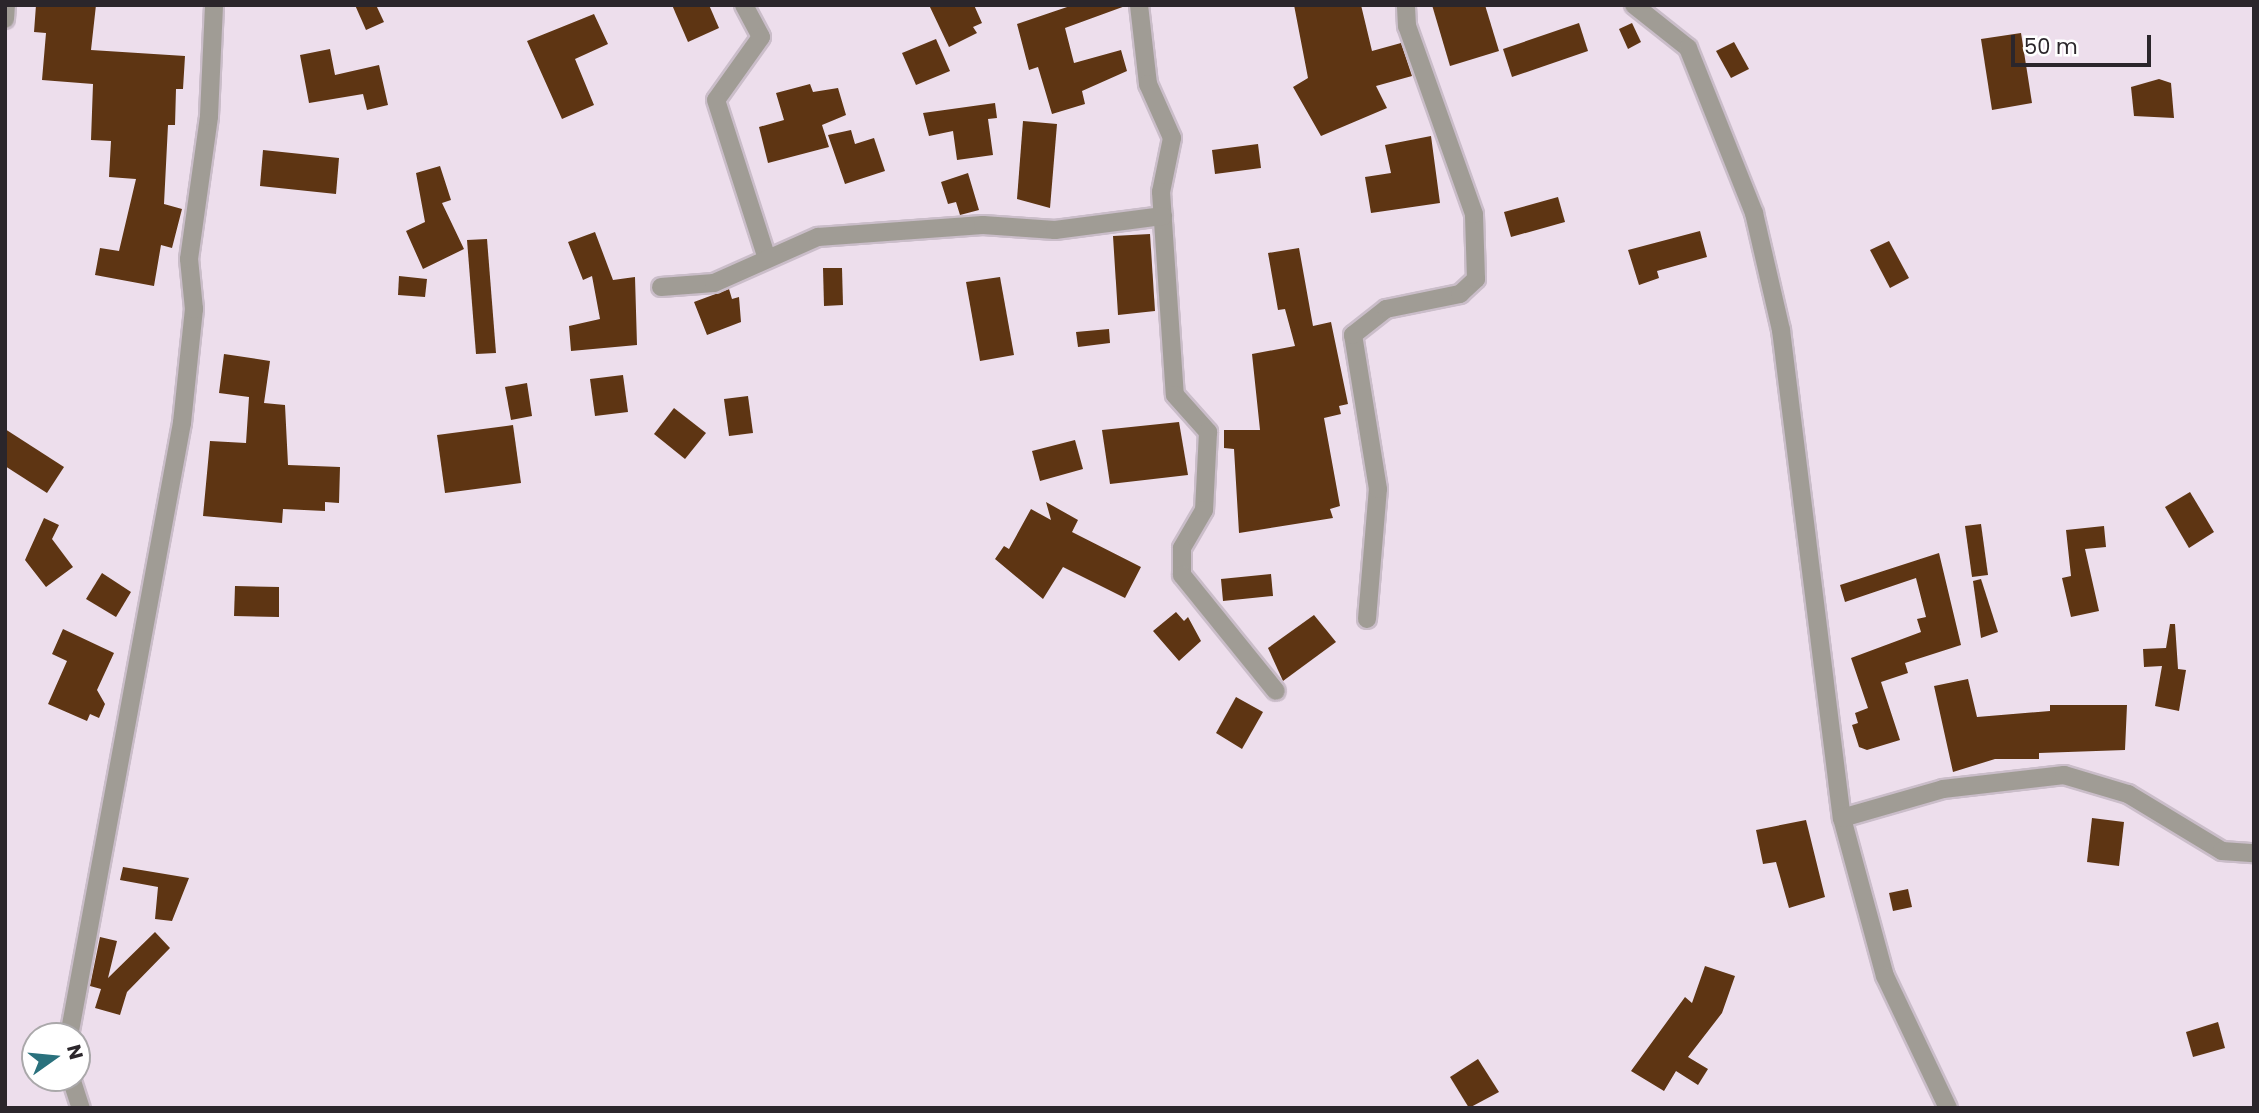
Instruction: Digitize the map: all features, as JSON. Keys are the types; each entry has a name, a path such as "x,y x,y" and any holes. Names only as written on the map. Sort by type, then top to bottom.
{"street":[{"path":"5,19 6,5"},
{"path":"72,1022 182,423 194,309 189,259 209,116 214,5"},
{"path":"744,5 761,37 716,100 767,259"},
{"path":"1139,5 1148,83 1172,138 1163,216 1175,396 1208,432 1204,510 1182,548 1182,575 1276,691"},
{"path":"1367,620 1378,489 1353,335 1385,309 1460,294 1476,279 1474,214 1407,26 1406,5"},
{"path":"1634,5 1688,48 1754,213 1781,330 1842,818 1885,976 1948,1108"},
{"path":"661,287 715,283 818,237 983,225 1055,230 1163,216"},
{"path":"1842,818 1943,789 2064,775 2128,794 2222,851 2254,853"}],"building":[{"path":"36,5 96,5 91,50 185,56 183,89 176,89 175,125 168,125 164,204 182,209 172,248 161,245 154,286 95,275 100,248 119,251 136,179 109,177 111,141 91,140 93,84 42,80 46,33 34,32"},
{"path":"355,5 376,5 384,22 366,30"},
{"path":"672,5 709,5 719,28 688,42"},
{"path":"929,5 974,5 982,23 973,27 977,33 949,47"},
{"path":"1073,5 1128,5 1065,28 1074,63 1121,50 1127,71 1082,91 1085,104 1052,114 1038,67 1029,70 1017,24"},
{"path":"1294,5 1361,5 1372,51 1401,43 1412,76 1376,86 1387,108 1321,136 1293,87 1308,78"},
{"path":"1432,5 1485,5 1499,51 1450,66"},
{"path":"594,14 608,44 575,59 594,105 562,119 527,41"},
{"path":"1579,23 1588,51 1512,77 1503,49"},
{"path":"1632,23 1641,42 1628,49 1619,29"},
{"path":"2021,33 2032,103 1992,110 1981,39"},
{"path":"936,39 950,71 916,85 902,53"},
{"path":"1734,42 1749,69 1731,78 1716,51"},
{"path":"330,49 335,75 379,65 388,105 367,110 363,94 309,103 300,55"},
{"path":"2159,79 2171,83 2174,118 2134,116 2131,87"},
{"path":"810,84 813,92 838,88 846,115 822,125 829,147 768,163 759,127 784,120 776,93"},
{"path":"995,103 997,118 988,119 993,155 957,160 953,131 929,136 923,113"},
{"path":"1023,121 1057,124 1050,208 1017,199"},
{"path":"851,130 855,144 874,138 885,171 845,184 828,135"},
{"path":"1431,136 1440,203 1371,213 1365,177 1391,173 1385,145"},
{"path":"1258,144 1261,168 1215,174 1212,150"},
{"path":"263,150 339,158 336,194 260,186"},
{"path":"440,166 451,200 442,203 464,249 423,269 406,231 425,222 416,173"},
{"path":"968,173 979,210 960,215 956,202 948,204 941,182"},
{"path":"1558,197 1565,222 1511,237 1504,212"},
{"path":"1700,231 1707,257 1657,271 1659,278 1639,285 1628,250"},
{"path":"595,232 613,280 635,277 637,345 571,351 569,326 600,319 592,276 583,280 568,242"},
{"path":"1150,234 1155,311 1118,315 1113,236"},
{"path":"487,239 496,353 476,354 467,240"},
{"path":"1889,241 1909,278 1890,288 1870,250"},
{"path":"1299,248 1313,326 1331,322 1348,404 1339,406 1341,414 1324,418 1340,506 1330,509 1333,518 1239,533 1234,449 1224,448 1224,430 1260,430 1252,354 1295,346 1285,309 1278,310 1268,253"},
{"path":"823,268 842,268 843,305 824,306"},
{"path":"399,276 427,279 425,297 398,295"},
{"path":"1000,277 1014,355 980,361 966,282"},
{"path":"729,289 732,299 739,297 741,322 707,335 694,302"},
{"path":"1109,329 1110,343 1078,347 1076,332"},
{"path":"224,354 270,361 264,403 285,405 288,465 340,467 339,503 325,502 325,511 283,509 282,523 203,516 210,441 246,443 249,397 219,393"},
{"path":"623,375 628,412 595,416 590,379"},
{"path":"527,383 532,416 511,420 505,387"},
{"path":"748,396 753,433 729,436 724,399"},
{"path":"674,408 706,433 685,459 654,434"},
{"path":"1179,422 1188,475 1110,484 1102,430"},
{"path":"513,425 521,483 445,493 437,435"},
{"path":"5,429 64,467 47,493 5,466"},
{"path":"1075,440 1083,469 1040,481 1032,451"},
{"path":"2190,492 2214,532 2189,548 2165,507"},
{"path":"1046,502 1078,520 1072,532 1141,567 1125,598 1063,567 1043,599 995,559 1004,546 1009,549 1031,509 1051,520"},
{"path":"44,518 59,525 52,539 73,567 46,587 25,560"},
{"path":"1981,524 1988,575 1972,577 1965,526"},
{"path":"2104,526 2106,547 2085,549 2099,611 2071,617 2062,578 2071,576 2066,530"},
{"path":"1939,553 1961,645 1905,663 1908,673 1881,682 1900,740 1867,750 1859,747 1852,725 1858,723 1855,713 1868,708 1851,658 1921,632 1917,619 1926,617 1916,578 1845,602 1840,585"},
{"path":"102,573 131,592 116,617 86,599"},
{"path":"1271,574 1273,596 1223,601 1221,579"},
{"path":"1981,579 1998,632 1981,638 1973,581"},
{"path":"235,586 279,587 279,617 234,616"},
{"path":"1176,612 1184,621 1188,617 1201,641 1179,661 1153,631"},
{"path":"1314,615 1336,642 1283,681 1268,648"},
{"path":"2170,624 2175,624 2178,669 2186,670 2179,711 2155,706 2162,666 2144,667 2143,649 2166,648"},
{"path":"63,629 114,653 97,690 105,704 99,718 90,714 87,721 48,704 67,661 52,654"},
{"path":"1968,679 1977,717 2050,711 2050,705 2127,705 2125,750 2039,753 2039,759 1995,759 1953,772 1934,686"},
{"path":"1236,697 1263,712 1242,749 1216,733"},
{"path":"2092,818 2124,822 2119,866 2087,862"},
{"path":"1806,820 1825,897 1789,908 1776,862 1763,864 1756,830"},
{"path":"123,867 189,878 172,921 155,919 158,887 120,880"},
{"path":"1908,889 1912,907 1893,911 1889,893"},
{"path":"155,932 170,948 127,992 120,1015 95,1008 101,989 90,986 100,937 117,941 108,978"},
{"path":"1705,966 1735,976 1722,1013 1688,1057 1708,1069 1698,1085 1676,1071 1664,1091 1631,1071 1685,997 1692,1003"},
{"path":"2218,1022 2225,1048 2193,1057 2186,1032"},
{"path":"1478,1059 1499,1092 1469,1108 1450,1077"}]}
